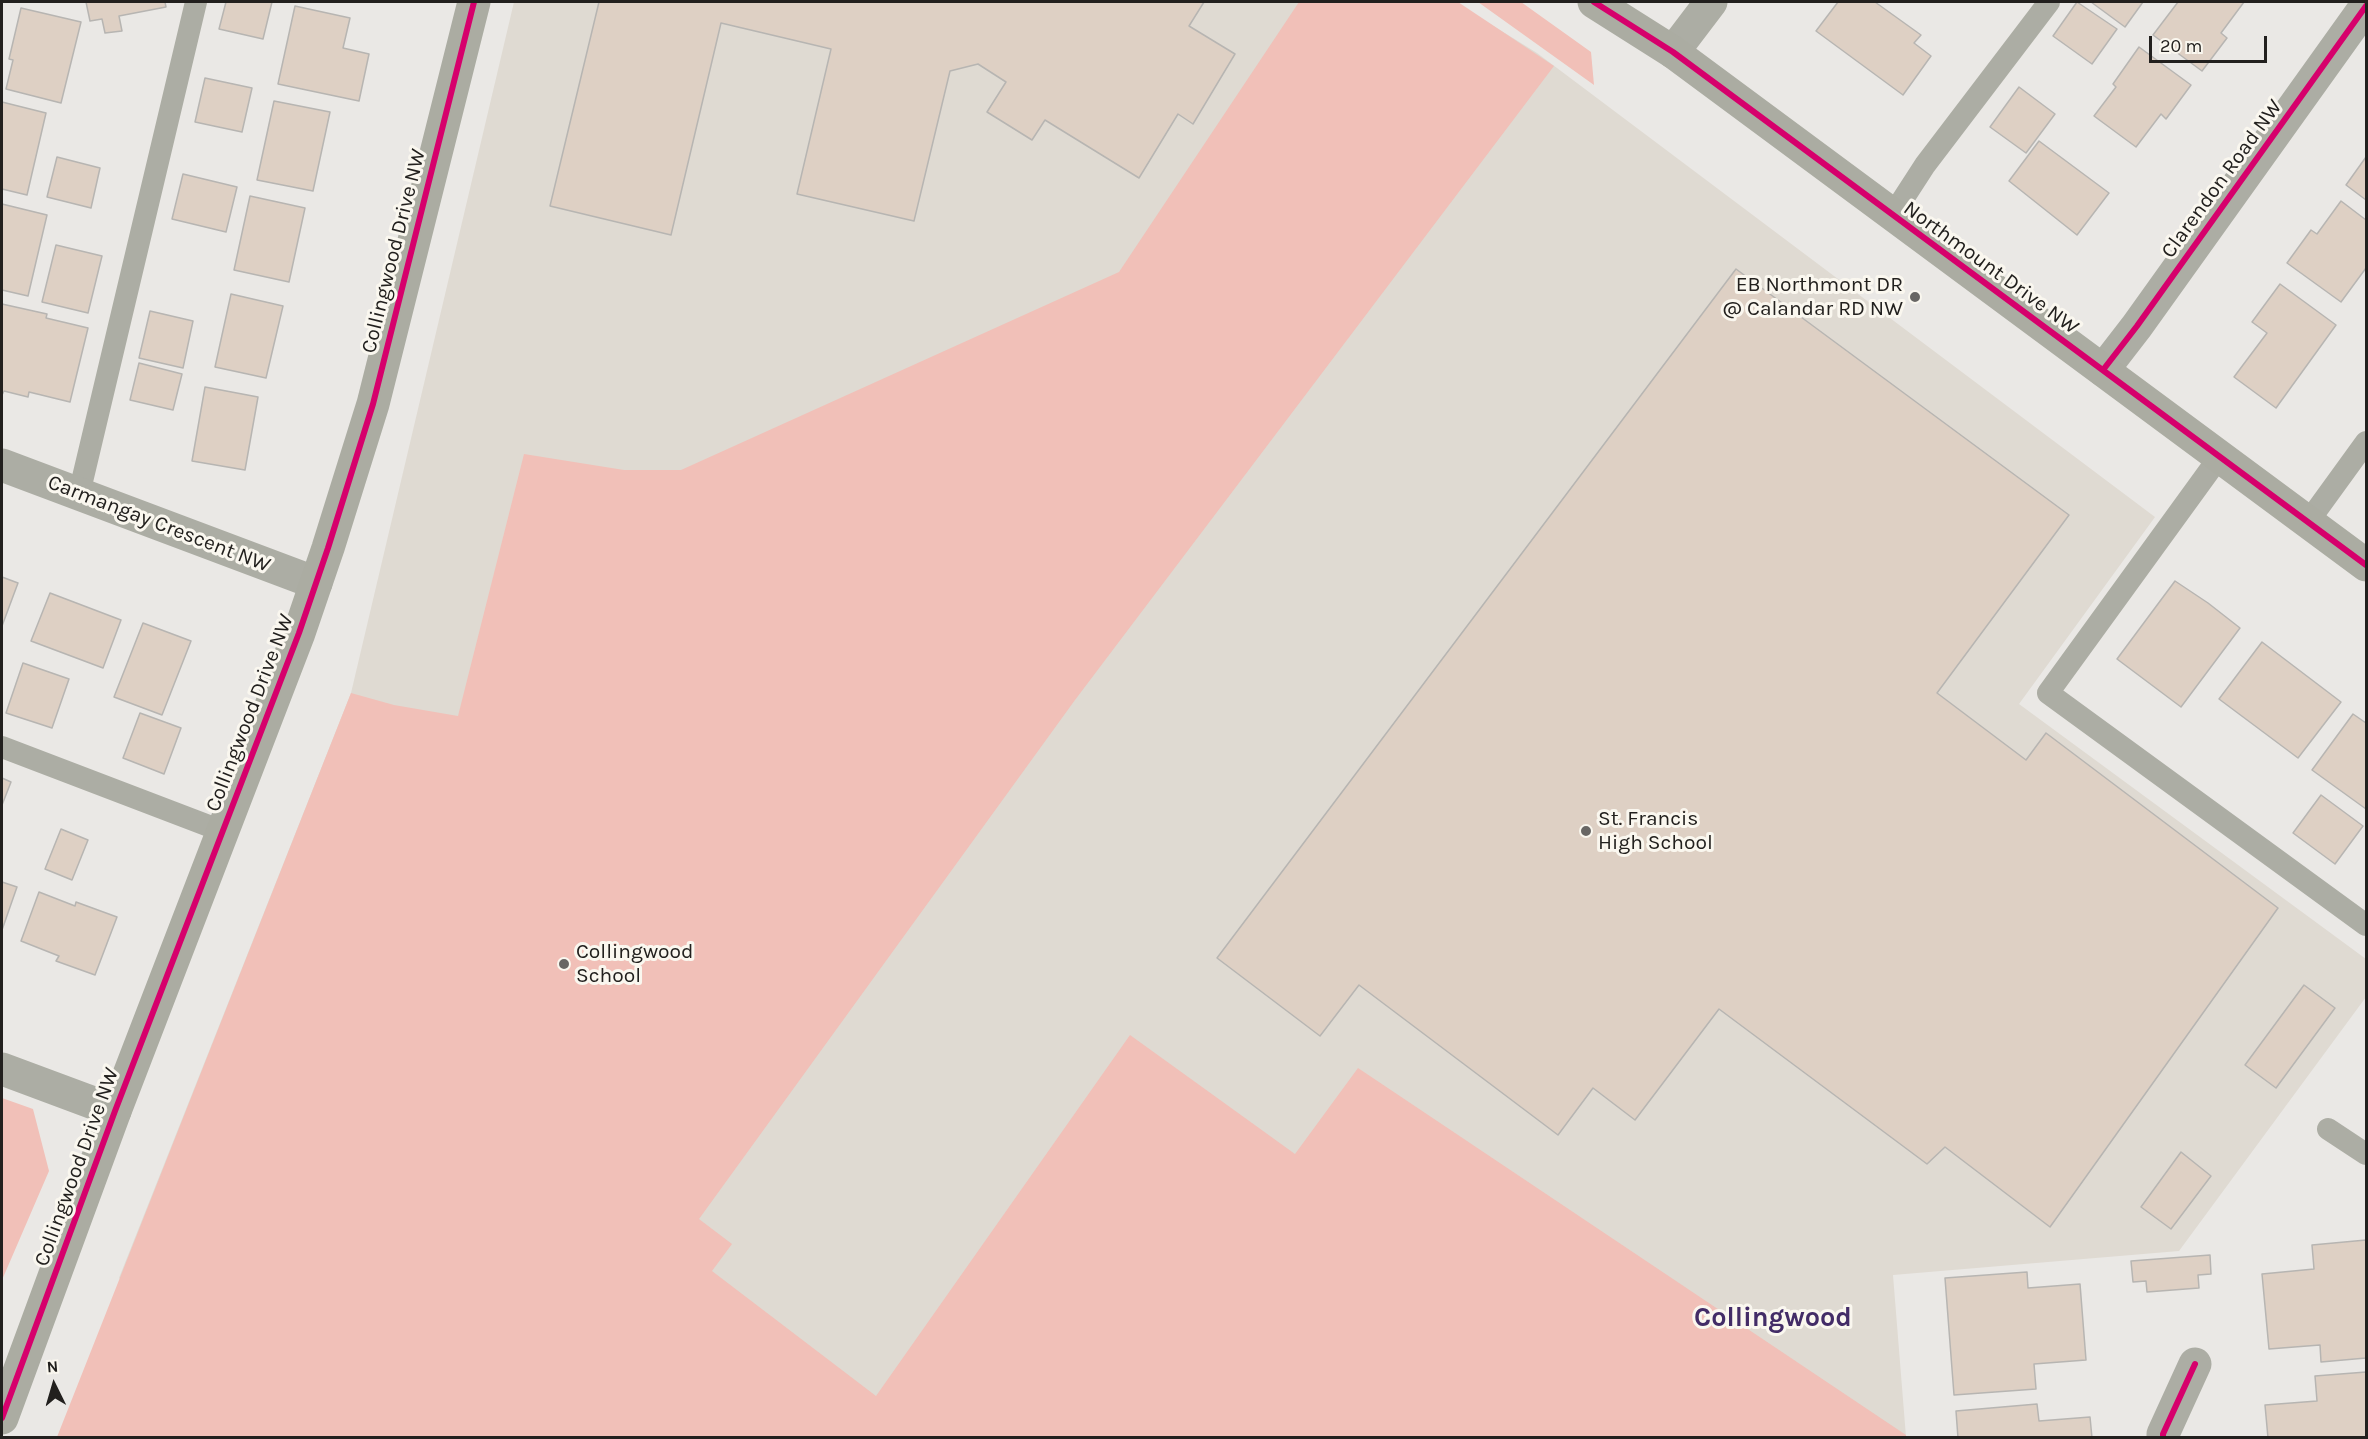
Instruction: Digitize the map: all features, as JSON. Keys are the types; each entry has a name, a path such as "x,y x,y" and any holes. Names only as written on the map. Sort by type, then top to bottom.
{"street":[{"name":"Collingwood Drive NW","path":"2,1418 115,1111 316,584 373,404 474,2"},
{"name":"Northmount Drive NW","path":"1594,2 1673,52 2367,565"},
{"path":"1673,52 1711,2"},
{"name":"Clarendon Road NW","path":"2103,370 2367,6"},
{"name":"Carmangay Crescent NW","path":"2,465 316,584"},
{"path":"2,1069 115,1111"},
{"path":"2163,1437 2195,1364"}],"lane":[{"path":"79,494 195,2"},
{"path":"1892,216 1925,165 2049,2"},
{"path":"2308,522 2367,442"},
{"path":"2220,456 2048,693 2367,925"},
{"path":"2,747 222,831"},
{"path":"2328,1129 2367,1154"}],"shaded area":[{"path":"514,2 1455,2 1537,53 2155,517 2019,704 2366,959 2366,997 2179,1251 1893,1275 1906,1437 331,1437 119,1278 351,693"},
{"name":"Collingwood School","path":"1299,2 1458,2 1554,66 1075,700 699,1219 732,1244 712,1271 876,1396 1130,1035 1295,1154 1358,1068 1906,1437 57,1437 351,693 394,705 458,716 524,454 624,470 681,470 1119,272"},
{"path":"1478,2 1521,2 1591,52 1594,85"},
{"path":"2,1098 33,1109 49,1171 2,1280"}],"building":[{"path":"86,2 165,2 166,7 119,16 122,31 105,33 102,19 90,21"},
{"path":"226,2 272,2 263,39 219,29"},
{"path":"599,2 1204,2 1189,26 1235,54 1193,124 1178,114 1139,178 1045,120 1032,140 987,112 1006,82 978,64 950,71 914,221 797,194 831,49 721,23 671,235 550,206"},
{"path":"1838,2 1875,2 1921,35 1914,43 1931,56 1903,95 1816,31"},
{"path":"2077,2 2117,29 2092,64 2053,36"},
{"path":"2091,2 2143,2 2125,27"},
{"path":"2178,2 2244,2 2221,33 2227,38 2202,71 2153,35"},
{"path":"295,6 350,18 343,48 369,54 359,101 278,84"},
{"path":"21,8 81,22 61,103 6,89 13,60 9,59"},
{"path":"2139,47 2191,85 2166,119 2161,114 2136,147 2094,116 2116,87 2113,84"},
{"path":"205,78 252,88 242,132 195,122"},
{"path":"2019,87 2055,114 2026,153 1990,127"},
{"path":"274,101 330,112 313,191 257,180"},
{"path":"2,102 46,113 27,195 2,189"},
{"path":"2039,141 2109,193 2077,235 2009,181"},
{"path":"57,157 100,168 91,208 47,197"},
{"path":"2366,157 2366,200 2346,185"},
{"path":"183,174 237,187 226,232 172,219"},
{"path":"250,196 305,208 289,282 234,270"},
{"path":"2341,201 2366,220 2366,268 2341,302 2287,263 2311,230 2317,234"},
{"path":"2,204 47,215 28,296 2,290"},
{"path":"56,245 102,256 88,313 42,302"},
{"path":"1736,269 2069,515 1937,693 2026,760 2046,733 2278,908 2050,1227 1945,1147 1927,1164 1719,1009 1635,1120 1593,1088 1558,1135 1359,985 1320,1036 1217,958"},
{"path":"2280,284 2336,325 2276,408 2234,377 2267,333 2252,322"},
{"path":"231,294 283,306 266,378 215,367"},
{"path":"2,304 47,314 46,318 88,328 70,402 29,392 28,397 4,391 2,395"},
{"path":"150,311 193,321 183,368 139,358"},
{"path":"139,363 182,374 173,410 130,400"},
{"path":"205,387 258,397 245,470 192,461"},
{"path":"2,577 18,583 2,626"},
{"path":"2175,581 2240,628 2181,707 2117,659"},
{"path":"50,593 121,620 103,668 31,641"},
{"path":"143,623 191,641 162,715 114,697"},
{"path":"2262,642 2341,702 2298,758 2219,699"},
{"path":"23,663 69,679 52,728 6,713"},
{"path":"140,713 181,728 164,774 123,758"},
{"path":"2353,714 2366,723 2366,809 2312,770"},
{"path":"2,778 11,782 2,805"},
{"path":"2321,795 2363,826 2335,864 2293,833"},
{"path":"61,829 88,840 72,880 45,869"},
{"path":"2,882 17,887 2,930"},
{"path":"39,892 75,906 76,902 117,917 95,975 56,961 59,956 21,941"},
{"path":"2304,985 2335,1008 2276,1088 2245,1065"},
{"path":"2181,1152 2211,1176 2171,1229 2141,1207"},
{"path":"2366,1240 2366,1358 2321,1362 2320,1345 2269,1349 2262,1274 2314,1269 2312,1245"},
{"path":"2210,1255 2211,1274 2198,1275 2199,1288 2147,1292 2146,1281 2133,1282 2131,1261"},
{"path":"2027,1272 2028,1288 2080,1284 2086,1360 2034,1364 2036,1389 1954,1395 1945,1278"},
{"path":"2366,1372 2366,1438 2268,1438 2265,1405 2317,1401 2315,1376"},
{"path":"2037,1404 2039,1421 2090,1417 2092,1438 1958,1438 1956,1411"}],"cycle path":[{"path":"2,1418 115,1111 299,633 328,548 373,404 474,2"},
{"path":"1594,2 1673,52 2366,565"},
{"path":"2103,370 2366,6"},
{"path":"2163,1438 2195,1364"}],"place":[{"name":"EB Northmont DR @ Calandar RD NW","path":"1915,297"},
{"name":"St. Francis High School","path":"1586,831"},
{"name":"Collingwood School","path":"564,964"}],"district":[{"name":"Collingwood","path":"1773,1318"}]}
